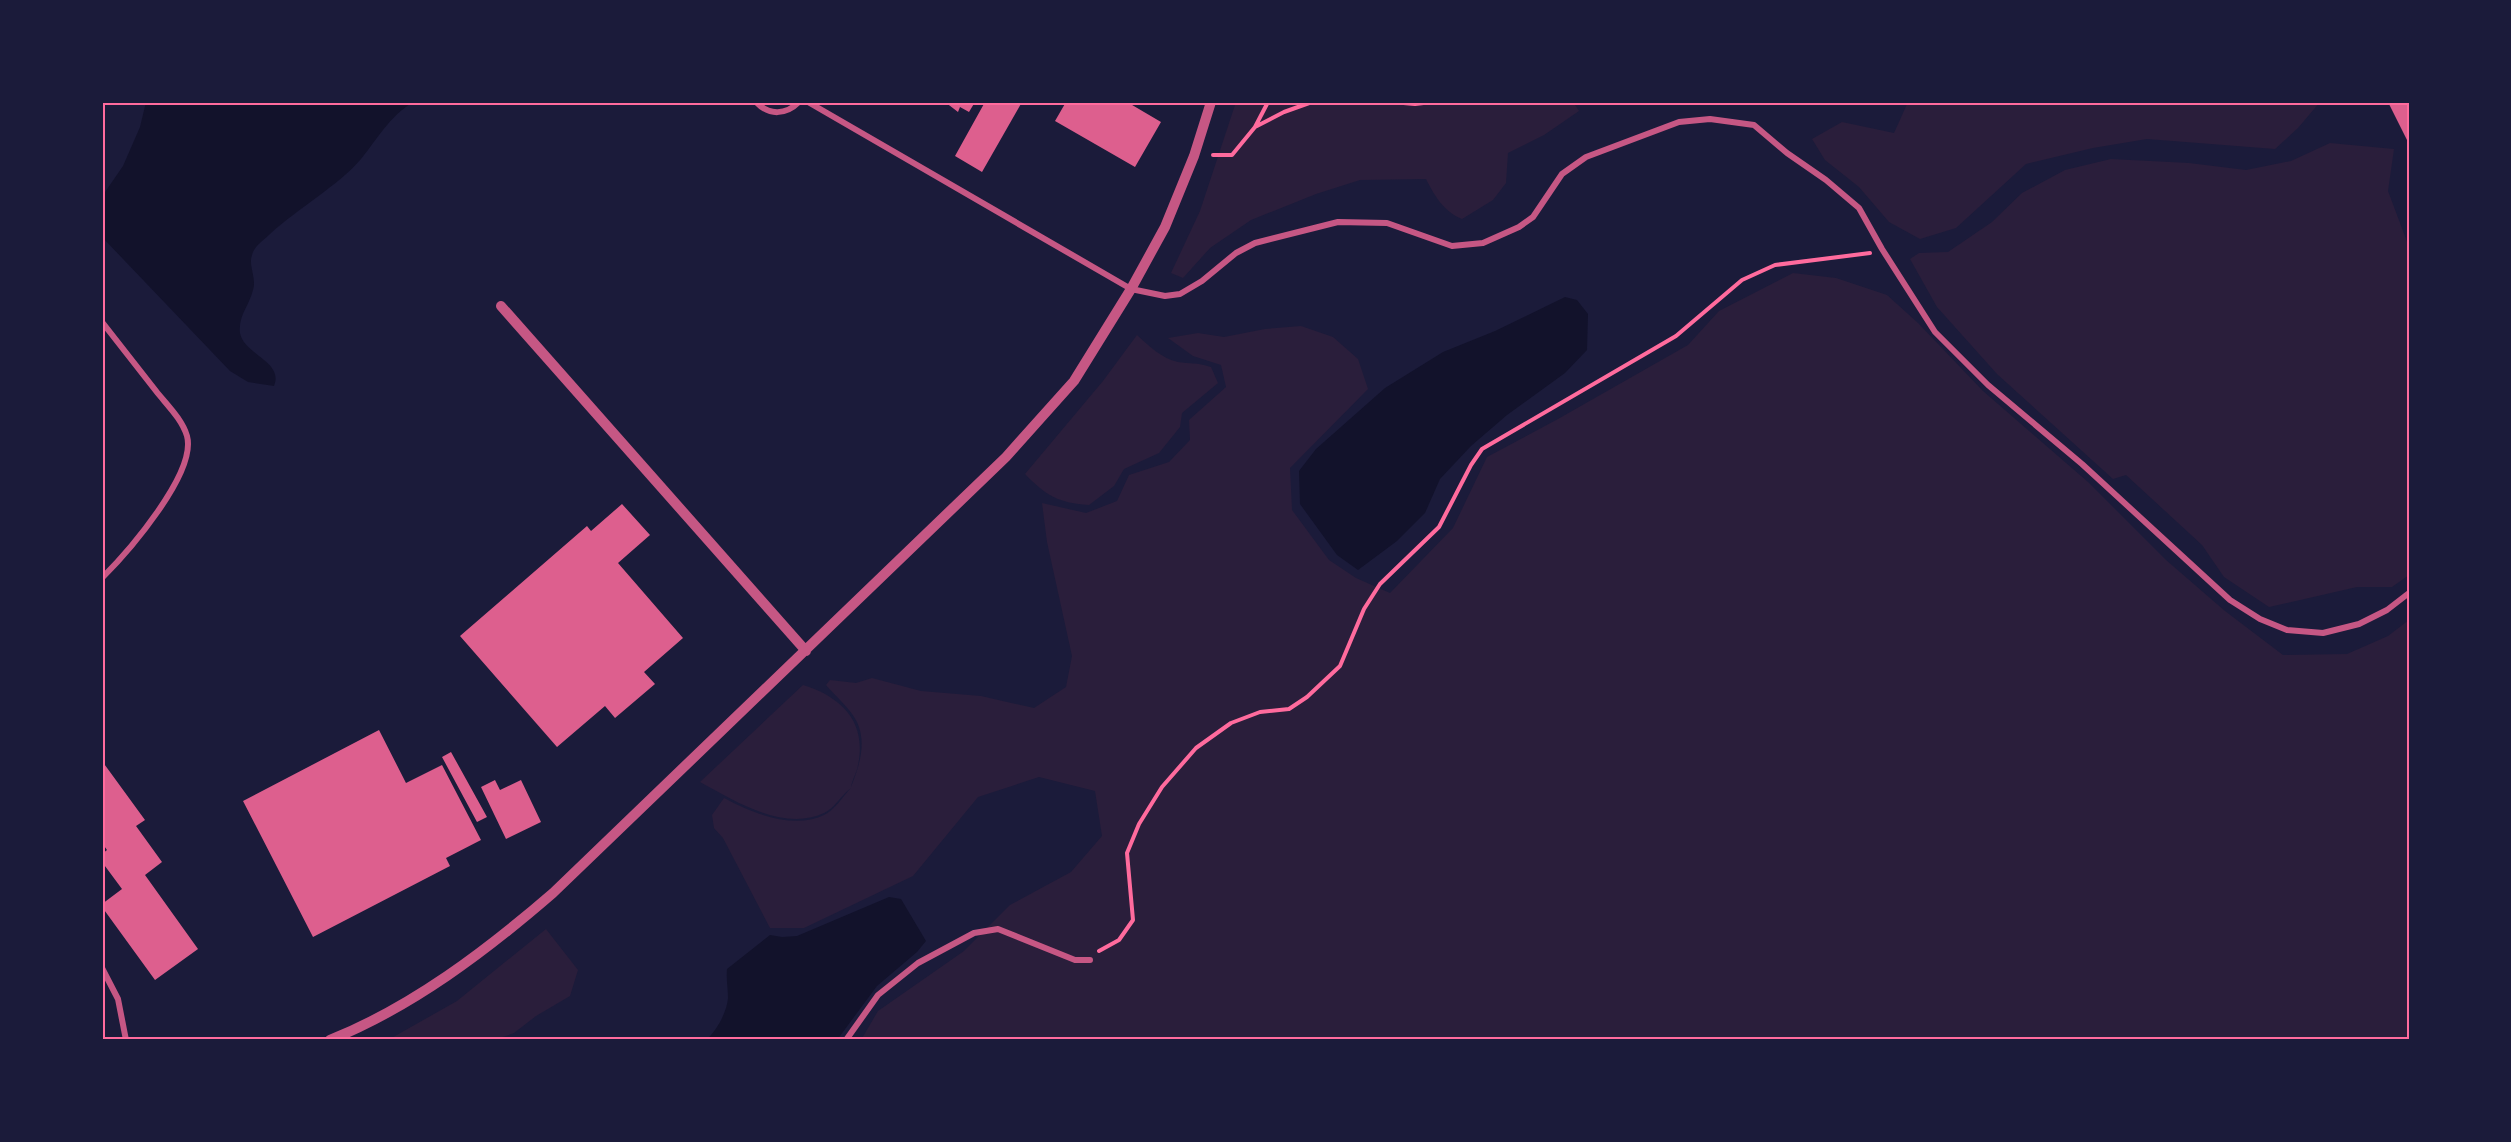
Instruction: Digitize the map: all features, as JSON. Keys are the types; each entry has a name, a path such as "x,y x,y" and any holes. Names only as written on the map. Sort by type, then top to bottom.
{"street":[{"path":"756,102 767,111 776,113 793,108 799,102"},
{"path":"808,102 1131,289 1165,296 1180,294 1202,281 1236,253 1255,243 1338,222 1387,223 1452,246 1483,243 1519,227 1533,217 1562,174 1586,157 1679,122 1710,119 1755,125 1787,153 1826,180 1859,207 1882,249 1935,332 1988,385 2082,464 2230,600 2260,619 2288,630 2323,633 2359,624 2387,610 2409,593"},
{"path":"330,1040 438,982 520,922 806,651 1006,457 1044,417 1074,381 1131,289 1165,227 1194,156 1210,102"},
{"path":"501,306 806,651"},
{"path":"102,322 181,423 188,447 188,458 159,509 136,540 102,578"},
{"path":"846,1040 878,995 918,963 974,933 998,929 1075,960 1090,960"},
{"path":"102,968 118,999 126,1040"}],"path":[{"path":"1213,155 1232,155 1255,127 1268,102"},
{"path":"1255,127 1284,112 1312,102"},
{"path":"1392,102 1404,104 1432,102"},
{"path":"1090,960 1102,948 1119,940 1133,920 1127,853 1138,824 1162,787 1196,748 1231,723 1260,712 1289,709 1307,697 1340,666 1364,609 1380,584 1439,527 1471,465 1482,449 1676,336 1742,280 1775,265 1868,254 1882,249"}],"shaded area":[{"path":"146,102 413,102 390,121 352,169 281,225 253,252 251,263 254,286 241,321 240,333 248,347 273,370 276,377 274,386 248,382 230,371 102,237 103,195 123,166 140,127"},
{"path":"1236,102 1573,102 1579,111 1544,135 1508,153 1506,183 1493,200 1462,219 1450,212 1436,197 1426,179 1360,180 1316,194 1251,220 1210,248 1183,278 1171,273 1200,211"},
{"path":"1908,102 2320,102 2298,128 2275,149 2147,139 2093,148 2026,164 1956,228 1920,239 1889,222 1859,187 1825,160 1812,139 1842,122 1894,133"},
{"path":"2330,143 2394,149 2388,191 2409,247 2409,575 2392,587 2357,587 2269,607 2224,577 2202,545 2126,475 2113,479 1997,374 1937,307 1910,259 1919,253 1948,252 1992,222 2022,193 2065,170 2111,159 2189,163 2246,170 2291,161"},
{"path":"1793,273 1836,278 1887,295 1918,323 1983,391 2088,482 2166,560 2225,611 2283,655 2347,654 2388,636 2409,620 2409,1040 861,1040 878,1011 964,951 1010,905 1071,872 1102,836 1095,791 1039,777 978,797 913,876 804,928 770,928 723,838 714,828 712,815 724,798 773,818 799,821 812,819 831,810 851,788 824,813 808,818 792,819 760,812 700,782 803,685 817,690 840,704 855,724 860,750 851,787 857,771 861,755 860,730 851,712 826,685 830,680 856,683 872,678 921,691 981,696 1034,708 1066,687 1072,656 1047,542 1042,503 1086,513 1117,501 1129,475 1169,462 1190,440 1189,420 1226,387 1221,365 1193,356 1168,338 1198,333 1224,337 1265,329 1301,326 1333,337 1358,359 1368,389 1290,468 1292,510 1329,560 1356,578 1390,593 1453,528 1487,457 1688,345 1719,311"},
{"path":"1565,297 1577,300 1588,314 1587,350 1565,373 1507,415 1471,446 1440,479 1425,513 1397,541 1358,570 1337,555 1300,504 1299,471 1316,449 1385,388 1443,352 1495,331"},
{"path":"1137,335 1166,358 1211,367 1218,383 1182,413 1180,427 1159,453 1124,469 1114,486 1089,505 1054,497 1025,474 1103,381"},
{"path":"889,897 901,899 926,941 917,952 877,986 837,1040 706,1040 717,1027 726,1009 727,969 770,935 797,936"},
{"path":"546,929 578,970 570,996 536,1016 514,1033 497,1039 388,1040 457,1001"}],"building":[{"path":"945,102 975,102 969,112 960,107 958,112"},
{"path":"985,102 1022,102 982,172 955,156"},
{"path":"1066,102 1127,102 1161,122 1135,167 1055,121"},
{"path":"2388,102 2409,102 2409,144"},
{"path":"622,504 650,535 618,563 683,638 644,672 655,684 615,718 605,706 557,747 460,636 587,526 591,531"},
{"path":"379,730 406,783 442,765 481,840 446,858 450,866 313,937 243,801"},
{"path":"451,752 487,817 477,822 442,757"},
{"path":"102,761 145,820 136,826 162,862 145,875 198,949 155,980 102,907 102,904 122,889 102,862 102,854 107,850 102,843"},
{"path":"495,780 500,790 521,780 541,822 506,839 481,787"}]}
